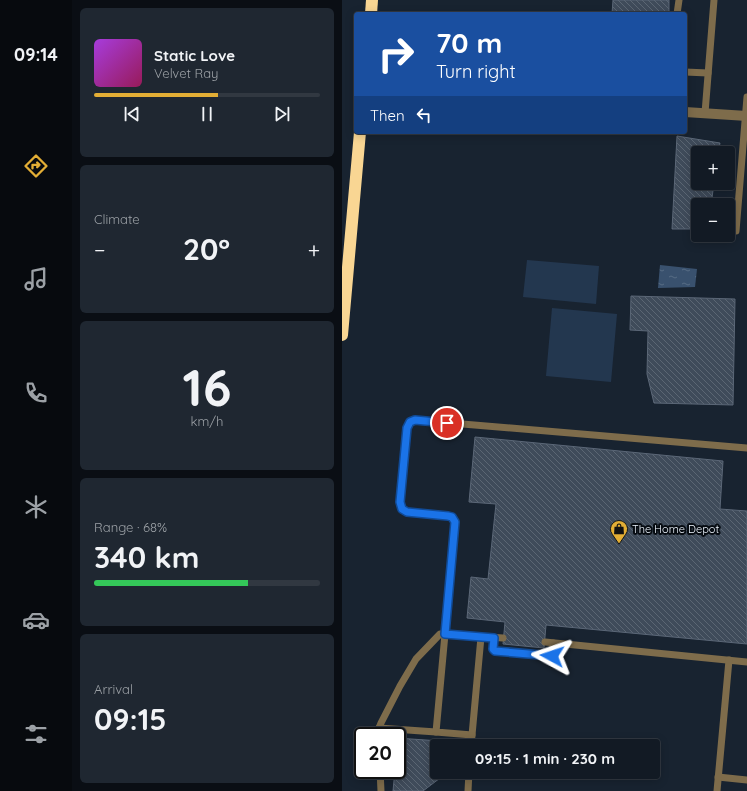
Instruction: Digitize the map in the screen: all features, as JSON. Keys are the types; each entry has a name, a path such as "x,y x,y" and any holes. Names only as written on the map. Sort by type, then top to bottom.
{"highway":[{"path":"371,12 372,0"},
{"path":"342,335 360,134"}],"street":[{"path":"687,112 746,116"}],"lane":[{"path":"678,12 679,0"},
{"path":"705,113 714,0"},
{"path":"687,72 708,73"},
{"path":"736,231 747,96"},
{"path":"436,732 455,522 452,517 448,516 407,512 402,509 400,502 407,428 410,422 415,420 747,448"},
{"path":"380,727 400,686 416,659 440,634 503,638"},
{"path":"472,739 481,637"},
{"path":"494,638 493,649 495,651 515,653 552,656 553,643"},
{"path":"545,642 747,662"},
{"path":"717,791 729,660"},
{"path":"406,730 472,735"},
{"path":"718,777 747,780"},
{"path":"380,779 381,791"},
{"path":"466,790 468,779"}],"shaded area":[{"path":"527,260 599,266 596,304 523,297"},
{"path":"552,308 617,314 611,382 546,376"}],"water":[{"path":"660,265 697,269 695,287 658,288"}],"building":[{"path":"613,0 669,0 669,12 612,12"},
{"path":"677,136 720,143 719,146 691,146 691,190 713,190 712,198 691,198 691,229 672,229"},
{"path":"631,296 735,299 733,405 654,403 647,374 648,331 630,330"},
{"name":"The Home Depot","path":"475,437 723,461 720,509 747,511 747,644 546,625 544,648 503,644 505,622 467,618 471,577 488,579 496,504 469,502"},
{"path":"406,739 430,740 430,779 439,779 423,791 393,791 394,779 406,779"}],"place":[{"name":"The Home Depot","path":"619,544"}],"route":[{"path":"447,423 415,420 410,422 407,428 400,502 402,509 407,512 448,516 452,517 455,522 445,634 494,638 493,649 495,651 552,656"}]}
